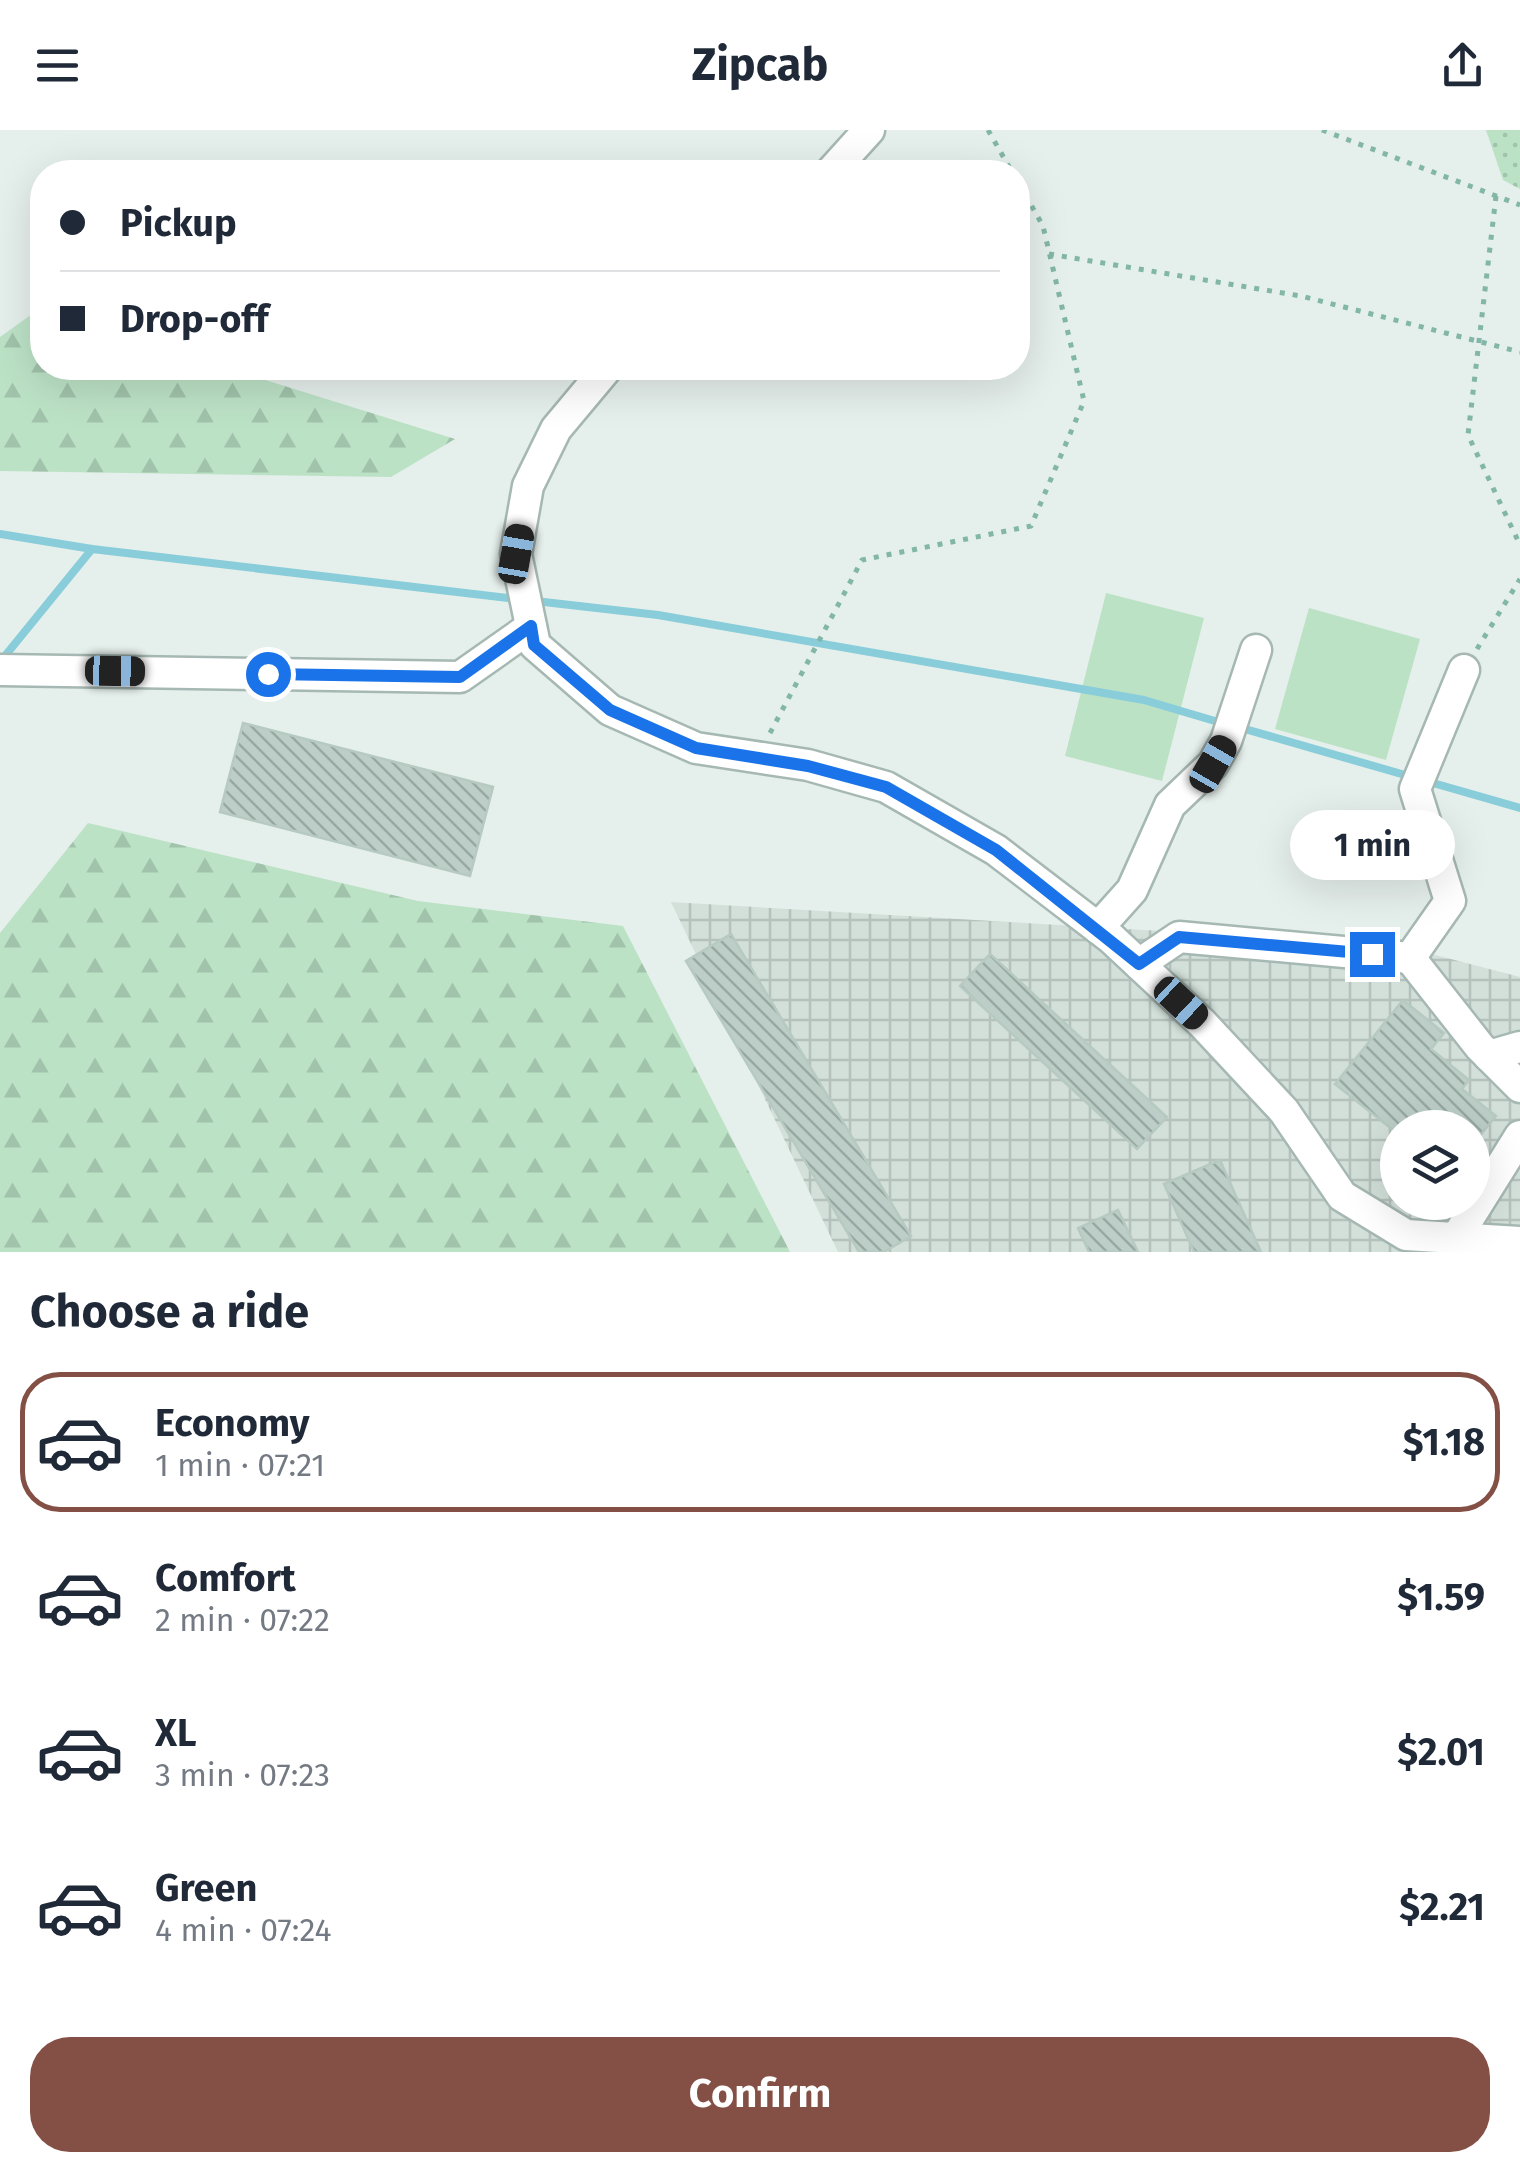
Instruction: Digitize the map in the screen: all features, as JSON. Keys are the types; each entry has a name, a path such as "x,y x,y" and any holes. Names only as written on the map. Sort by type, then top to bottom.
{"street":[{"path":"842,160 869,130"},
{"path":"597,380 556,429 528,486 516,554 534,645 610,710 696,748 757,757 886,787 996,850 1139,964 1284,1111 1342,1196 1405,1244 1455,1240 1520,1242"},
{"path":"0,670 460,677 531,626"},
{"path":"1098,928 1132,890 1170,806 1213,764 1226,741 1256,650"},
{"path":"1410,958 1450,901 1415,788 1464,670"},
{"path":"1139,964 1179,937 1410,958 1489,1056 1520,1087"},
{"path":"1489,1056 1520,1047"},
{"path":"1455,1240 1520,1136"}],"path":[{"path":"988,130 1005,160"},
{"path":"1322,130 1520,206"},
{"path":"1496,196 1468,436 1520,544"},
{"path":"757,757 862,560 1031,526 1084,401 1042,226 1030,204"},
{"path":"1049,254 1302,296 1520,352"},
{"path":"1464,670 1520,579"}],"shaded area":[{"path":"671,902 1397,945 1520,977 1520,1252 838,1252"}],"green space":[{"path":"1486,130 1520,130 1520,189 1503,180"},
{"path":"30,316 30,380 266,380 455,439 391,477 0,471 0,337"},
{"path":"1106,593 1204,618 1162,781 1065,756"},
{"path":"1309,608 1420,639 1386,760 1275,729"},
{"path":"88,823 418,901 623,926 790,1252 0,1252 0,933"}],"building":[{"path":"243,723 493,787 470,876 220,812"},
{"path":"731,934 911,1236 884,1252 859,1252 686,961"},
{"path":"990,954 1167,1117 1137,1149 960,986"},
{"path":"1403,1000 1444,1033 1431,1049 1469,1080 1462,1089 1488,1110 1380,1110 1380,1120 1335,1084"},
{"path":"1220,1160 1261,1252 1194,1252 1164,1184"},
{"path":"1118,1210 1138,1252 1089,1252 1078,1228"}],"waterway":[{"path":"0,534 92,549 516,599"},
{"path":"0,662 92,549"},
{"path":"535,601 658,615 1144,700 1225,724"},
{"path":"1238,727 1412,777"},
{"path":"1426,781 1520,808"}],"route":[{"path":"268,674 460,677 531,626 534,645 610,710 696,748 808,766 886,787 996,850 1139,964 1179,937 1372,954"}]}
